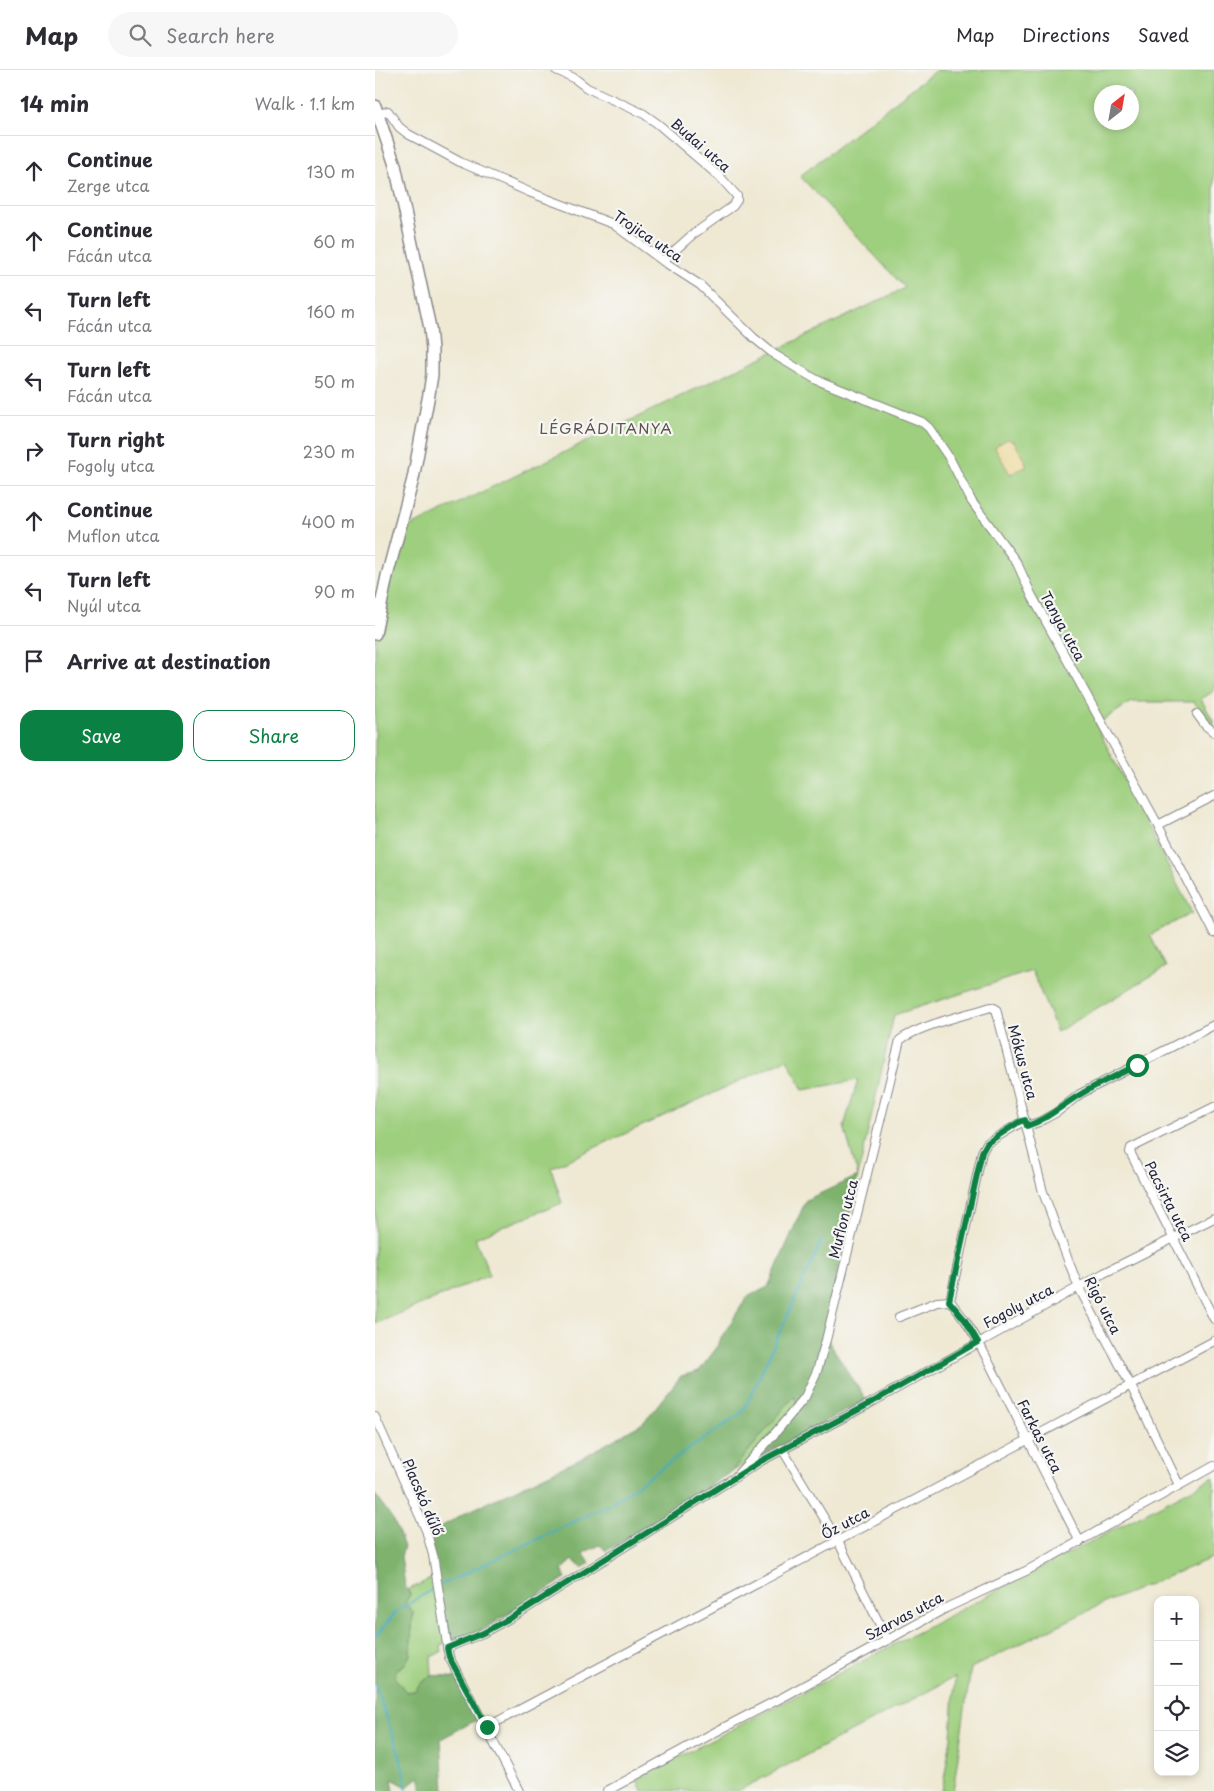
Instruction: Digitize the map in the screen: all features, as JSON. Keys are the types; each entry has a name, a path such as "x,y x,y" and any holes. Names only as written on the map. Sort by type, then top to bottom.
{"street":[{"name":"Budai utca","path":"556,70 573,78 587,88 644,114 721,178 737,196 733,206 692,235 663,261"},
{"name":"Trojica utca","path":"377,111 388,111 399,127 408,134 460,162 529,192 613,224 663,261 700,285 754,338 775,355 811,377 836,387"},
{"path":"375,634 387,576 413,479 432,375 430,328 395,166 377,111"},
{"name":"Tanya utca","path":"836,387 912,418 929,428 950,459 972,502 1017,563 1032,596 1158,825 1214,933"},
{"path":"1197,714 1205,725 1214,732"},
{"path":"1158,825 1214,796"},
{"name":"Mókus utca","path":"991,1007 996,1010 1026,1123"},
{"name":"Muflon utca","path":"737,1475 805,1397 817,1371 899,1040 931,1026 991,1007"},
{"path":"899,1317 937,1302 949,1301 982,1152 987,1143 1026,1123 1039,1122 1057,1112 1080,1094 1214,1025"},
{"name":"Pacsirta utca","path":"1214,1107 1131,1148 1130,1152 1214,1318"},
{"name":"Rigó utca","path":"1026,1123 1043,1192 1079,1288 1131,1386 1179,1485"},
{"name":"Fogoly utca","path":"782,1449 869,1404 1104,1273 1214,1218"},
{"name":"Farkas utca","path":"949,1301 965,1320 978,1342 1080,1542"},
{"name":"Őz utca","path":"487,1727 1214,1341"},
{"name":"Placskó dűlő","path":"375,1417 426,1530 433,1555 449,1657 519,1791"},
{"path":"782,1449 837,1541 887,1639"},
{"name":"Muflon utca","path":"447,1648 483,1633 519,1613 737,1475 782,1449"},
{"name":"Szarvas utca","path":"607,1791 946,1608 1028,1570 1214,1466"}],"green space":[{"path":"936,70 1214,70 1214,691 1201,699 1214,722 1214,728 1194,702 1131,702 1096,725 1192,913 1150,935 1166,967 1057,1032 1032,971 894,1015 858,1176 844,1126 858,1080 803,1090 787,1059 551,1168 562,1203 475,1238 490,1275 375,1324 375,593 387,591 403,530 905,288 800,176"},
{"path":"858,1176 824,1334 866,1400 746,1464 797,1403 794,1396 731,1472 606,1551 600,1545 583,1553 590,1563 582,1568 573,1560 562,1570 566,1578 482,1630 448,1641 429,1534 463,1514 578,1460 643,1423 681,1376 699,1371 718,1346 747,1297 768,1287 806,1200"},
{"path":"795,1395 797,1403 746,1464 731,1472"},
{"path":"1214,1477 1214,1557 1102,1604 971,1668 953,1791 942,1791 951,1738 955,1677 738,1791 642,1791 637,1779"},
{"path":"375,1494 394,1521 404,1547 401,1556 405,1587 410,1595 405,1603 413,1612 410,1655 405,1664 396,1670 395,1678 406,1692 415,1691 420,1684 432,1675 456,1678 478,1719 441,1739 444,1791 423,1791 419,1777 407,1787 392,1779 394,1791 379,1791 375,1778"},
{"path":"438,1575 448,1641 441,1646 441,1652 431,1657 432,1675 420,1684 415,1691 405,1692 395,1678 396,1670 405,1664 410,1655 413,1612 404,1603 410,1595 408,1590"}],"sand":[{"path":"1008,439 1014,441 1026,463 1026,467 1010,474 995,448"}],"waterway":[{"path":"441,1585 607,1506 740,1414 745,1408 822,1240"},
{"path":"375,1637 397,1611 431,1590"},
{"path":"375,1684 400,1756 407,1791"}],"district":[{"name":"LÉGRÁDITANYA","path":"606,427"}],"route":[{"path":"487,1727 449,1657 447,1648 483,1633 519,1613 737,1475 782,1449 869,1404 978,1342 965,1320 949,1301 982,1152 987,1143 1019,1122 1025,1120 1027,1126 1039,1122 1057,1112 1080,1094 1137,1065"}]}
